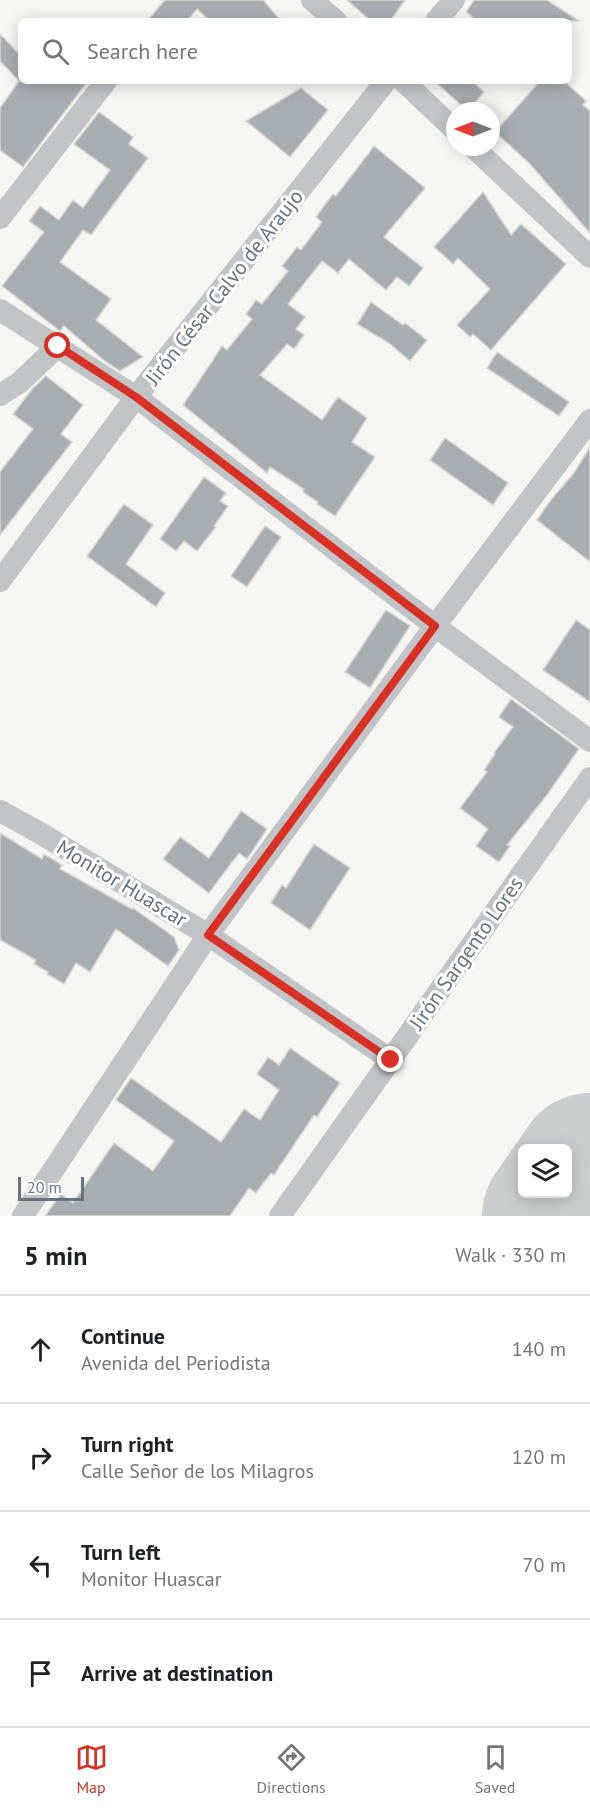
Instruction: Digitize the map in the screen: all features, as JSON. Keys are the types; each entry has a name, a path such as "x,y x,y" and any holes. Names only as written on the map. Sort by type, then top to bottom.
{"street":[{"path":"312,0 333,18"},
{"path":"439,18 454,0"},
{"path":"0,218 104,84"},
{"name":"Jirón César Calvo de Araujo","path":"0,581 136,397 384,84"},
{"path":"406,84 446,122"},
{"path":"483,156 590,257"},
{"path":"0,310 136,397 435,626 590,741"},
{"path":"0,395 19,383 58,346"},
{"path":"23,1216 208,935 590,420"},
{"name":"Jirón Sargento Lores","path":"280,1216 590,778"},
{"name":"Monitor Huascar","path":"0,811 208,935 391,1060"}],"building":[{"path":"165,0 263,0 278,18 207,18 197,9 190,18 150,18"},
{"path":"347,0 405,0 392,18 368,18"},
{"path":"474,0 547,0 579,21 572,21 572,18 473,18 466,12"},
{"path":"0,34 18,53 18,80 0,61"},
{"path":"18,82 86,84 23,167 0,150 0,108"},
{"path":"437,84 475,84 484,92 476,102 458,102"},
{"path":"537,84 567,84 586,101 583,105 590,111 590,233 530,164 500,137 500,126"},
{"path":"301,88 328,110 290,157 246,121"},
{"path":"99,112 133,137 129,144 148,158 91,235 83,230 60,262 111,299 96,320 143,357 120,371 64,326 60,331 2,286 44,232 29,221 40,206 59,220 73,200 83,208 110,170 74,144"},
{"path":"374,146 425,188 384,237 423,268 409,286 397,277 386,290 349,259 338,273 322,261 288,304 305,317 296,329 304,335 294,349 287,344 260,375 322,420 338,397 367,418 352,442 375,457 335,516 303,492 304,489 270,467 267,473 183,405 222,346 227,350 252,319 246,314 256,300 262,304 288,271 282,266 297,247 301,250 322,222 316,217 333,194 336,196"},
{"path":"483,192 511,235 521,224 566,264 491,350 473,334 470,337 457,325 490,289 458,258 453,264 434,247"},
{"path":"371,302 427,340 410,361 389,343 357,324"},
{"path":"497,352 569,402 559,416 487,368"},
{"path":"46,376 83,405 61,434 72,442 0,535 0,472 33,429 13,414 33,388"},
{"path":"445,438 508,483 493,505 430,460"},
{"path":"590,447 590,562 537,520 574,473"},
{"path":"204,477 226,493 220,501 228,506 214,526 216,527 197,551 184,541 176,551 160,539"},
{"path":"124,504 153,525 126,564 165,593 156,607 87,556"},
{"path":"265,526 281,537 247,587 231,576"},
{"path":"386,610 410,626 370,688 345,672"},
{"path":"576,620 590,630 590,702 543,670"},
{"path":"511,699 579,749 547,795 507,845 510,846 499,862 476,846 488,829 460,808 487,772 484,770 513,727 499,717"},
{"path":"241,811 267,829 247,859 239,853 209,893 163,859 180,837 209,858"},
{"path":"0,833 42,859 44,854 62,865 60,869 133,908 174,937 179,950 168,966 116,929 90,972 76,963 64,984 34,964 36,960 0,940"},
{"path":"314,844 350,868 310,930 271,903 282,885 286,888"},
{"path":"290,1048 340,1083 317,1117 314,1115 274,1175 271,1173 256,1193 249,1188 230,1216 45,1216 61,1194 73,1203 114,1143 153,1171 174,1141 116,1100 131,1078 221,1142 244,1109 260,1120 279,1090 257,1074 268,1057 279,1065"}],"runway":[{"path":"556,1216 590,1167"}],"route":[{"path":"58,346 136,397 435,626 208,935 391,1060"}]}
